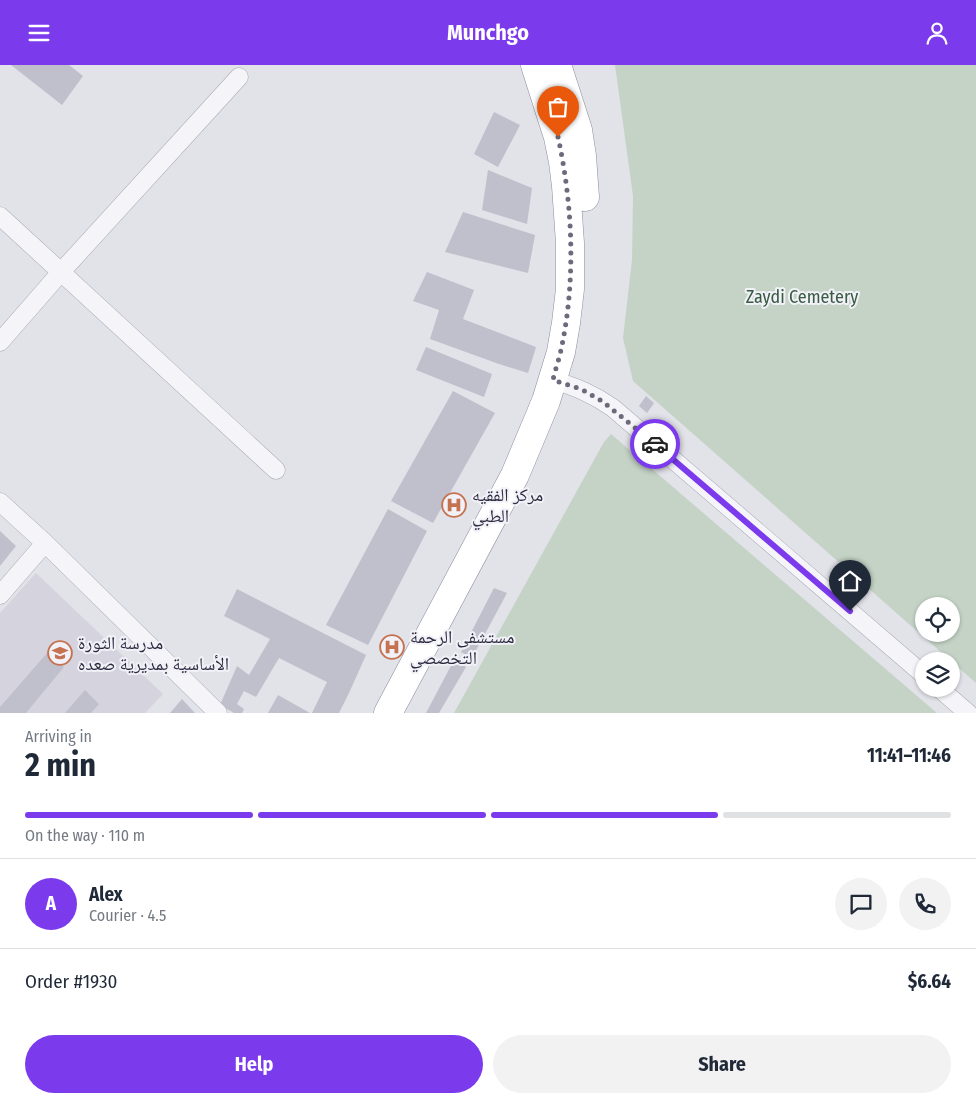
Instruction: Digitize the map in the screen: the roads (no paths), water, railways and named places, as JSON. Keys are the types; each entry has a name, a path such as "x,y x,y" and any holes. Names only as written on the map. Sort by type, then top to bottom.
{"highway":[{"path":"388,713 515,475 536,428 578,356 588,290 587,215 582,156 568,133 535,65"},
{"path":"557,65 568,133"},
{"path":"568,133 578,107 573,65"},
{"path":"408,713 531,483 552,435 561,383"}],"street":[{"path":"0,342 61,272 239,77"},
{"path":"0,216 276,470"},
{"path":"561,383 592,395 613,408 915,667"},
{"path":"0,502 45,543 218,713"},
{"path":"0,595 45,543"},
{"path":"949,697 968,713"}],"place":[{"name":"مركز الفقيه الطبي","path":"454,505"},
{"name":"مستشفى الرحمة التخصصي","path":"392,647"},
{"name":"مدرسة الثورة الأساسية بمديرية صعده","path":"60,653"}],"park label":[{"name":"Zaydi Cemetery","path":"802,297"}]}
